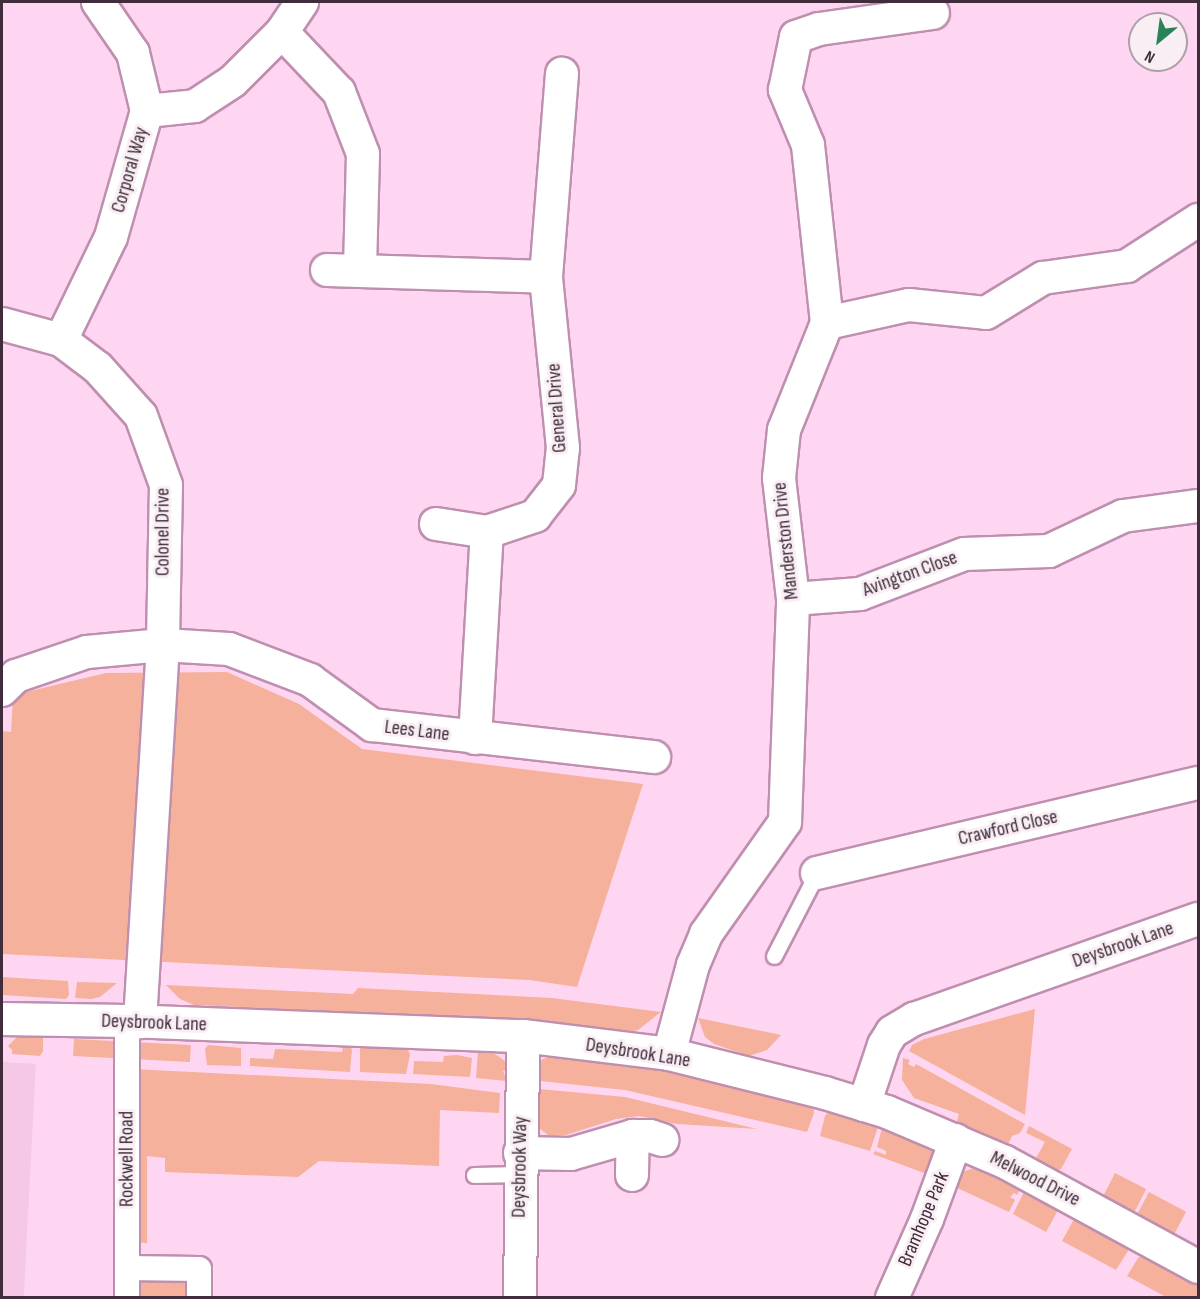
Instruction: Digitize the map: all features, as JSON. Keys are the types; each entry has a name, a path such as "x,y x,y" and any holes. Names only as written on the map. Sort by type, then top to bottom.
{"street":[{"name":"Corporal Way","path":"62,340 111,237 147,111 133,53 98,2"},
{"path":"147,111 195,106 233,81 282,32 303,2"},
{"name":"Manderston Drive","path":"669,1054 693,965 706,934 785,822 793,599 778,478 784,430 827,323 808,145 785,90 796,38 819,29 933,13"},
{"path":"282,32 339,92 363,154 360,271"},
{"name":"General Drive","path":"436,524 487,532 535,516 559,485 563,448 546,277 562,74"},
{"path":"827,323 909,305 986,313 1042,278 1126,266 1198,220"},
{"path":"327,270 546,277"},
{"name":"Colonel Drive","path":"2,324 62,340 98,368 141,416 165,485 163,645 133,1021"},
{"name":"Avington Close","path":"793,599 860,594 964,554 1049,551 1123,516 1198,506"},
{"path":"475,738 487,532"},
{"path":"2,690 16,676 87,652 163,645"},
{"name":"Lees Lane","path":"163,645 229,649 239,652 310,680 372,725 654,756"},
{"name":"Crawford Close","path":"816,873 1198,783"},
{"name":"Deysbrook Lane","path":"2,1019 133,1021 523,1036 669,1054 864,1105 884,1045 892,1032 914,1019 1198,919"},
{"name":"Rockwell Road","path":"127,1298 133,1021"},
{"name":"Deysbrook Way","path":"520,1298 523,1036"},
{"name":"Melwood Drive","path":"864,1105 956,1140 1073,1198 1198,1267"},
{"path":"520,1164 647,1138 632,1175"},
{"name":"Bramhope Park","path":"892,1298 927,1219 956,1140"},
{"path":"127,1268 199,1269 199,1298"}],"lane":[{"path":"774,956 816,873"},
{"path":"474,1175 520,1164"}],"shaded area":[{"path":"227,672 299,704 362,749 643,784 577,987 529,980 2,954 2,731 11,732 13,695 106,673"},
{"path":"2,977 68,981 69,995 66,999 2,995"},
{"path":"77,982 117,983 100,997 91,999 75,998"},
{"path":"166,985 353,994 358,988 552,998 661,1012 638,1030 621,1033 567,1025 444,1016 194,1005 180,999"},
{"path":"1035,1009 1025,1115 909,1051 912,1045 924,1039"},
{"path":"698,1018 781,1035 767,1050 749,1056 714,1044 705,1037"},
{"path":"18,1036 43,1037 43,1051 40,1056 12,1054 8,1046"},
{"path":"74,1039 191,1045 190,1062 73,1056"},
{"path":"344,1043 352,1049 350,1072 250,1066 250,1058 273,1059 275,1049 342,1052"},
{"path":"208,1045 241,1048 241,1066 207,1065 205,1049"},
{"path":"363,1045 407,1046 410,1055 406,1074 360,1072 360,1047"},
{"path":"478,1050 492,1052 505,1061 509,1070 503,1071 507,1081 476,1078"},
{"path":"457,1055 472,1058 470,1077 413,1074 414,1061 443,1062 444,1056"},
{"path":"552,1056 676,1072 813,1105 814,1113 807,1132 625,1090 531,1080 532,1070 543,1059"},
{"path":"903,1058 910,1060 908,1064 914,1067 916,1064 1025,1124 1020,1133 1012,1136 1007,1147 956,1124 959,1114 914,1098 902,1080"},
{"path":"2,1062 36,1064 24,1298 2,1297"},
{"path":"132,1069 431,1084 500,1093 499,1113 440,1110 439,1166 319,1161 298,1177 165,1172 165,1158 147,1156 147,1243 132,1242"},
{"path":"539,1089 625,1097 757,1129 677,1124 639,1116 616,1119 566,1135 548,1135 539,1128"},
{"path":"831,1110 878,1127 870,1151 820,1136 825,1116"},
{"path":"1029,1126 1072,1149 1061,1169 1056,1171 1035,1160 1045,1142 1026,1133"},
{"path":"882,1128 926,1145 934,1157 932,1176 873,1154 875,1151 886,1155 886,1151 877,1147"},
{"path":"974,1168 1021,1188 1017,1195 1014,1193 1010,1197 1015,1200 1009,1212 951,1185 959,1173"},
{"path":"1115,1173 1146,1189 1134,1213 1103,1197"},
{"path":"1025,1190 1055,1207 1057,1212 1046,1232 1013,1214"},
{"path":"1149,1192 1186,1212 1174,1235 1137,1215"},
{"path":"1078,1220 1127,1246 1128,1251 1116,1270 1062,1241 1073,1221"},
{"path":"1144,1255 1198,1285 1198,1297 1166,1297 1127,1276 1138,1258"},
{"path":"131,1272 192,1272 192,1297 131,1297"}]}
